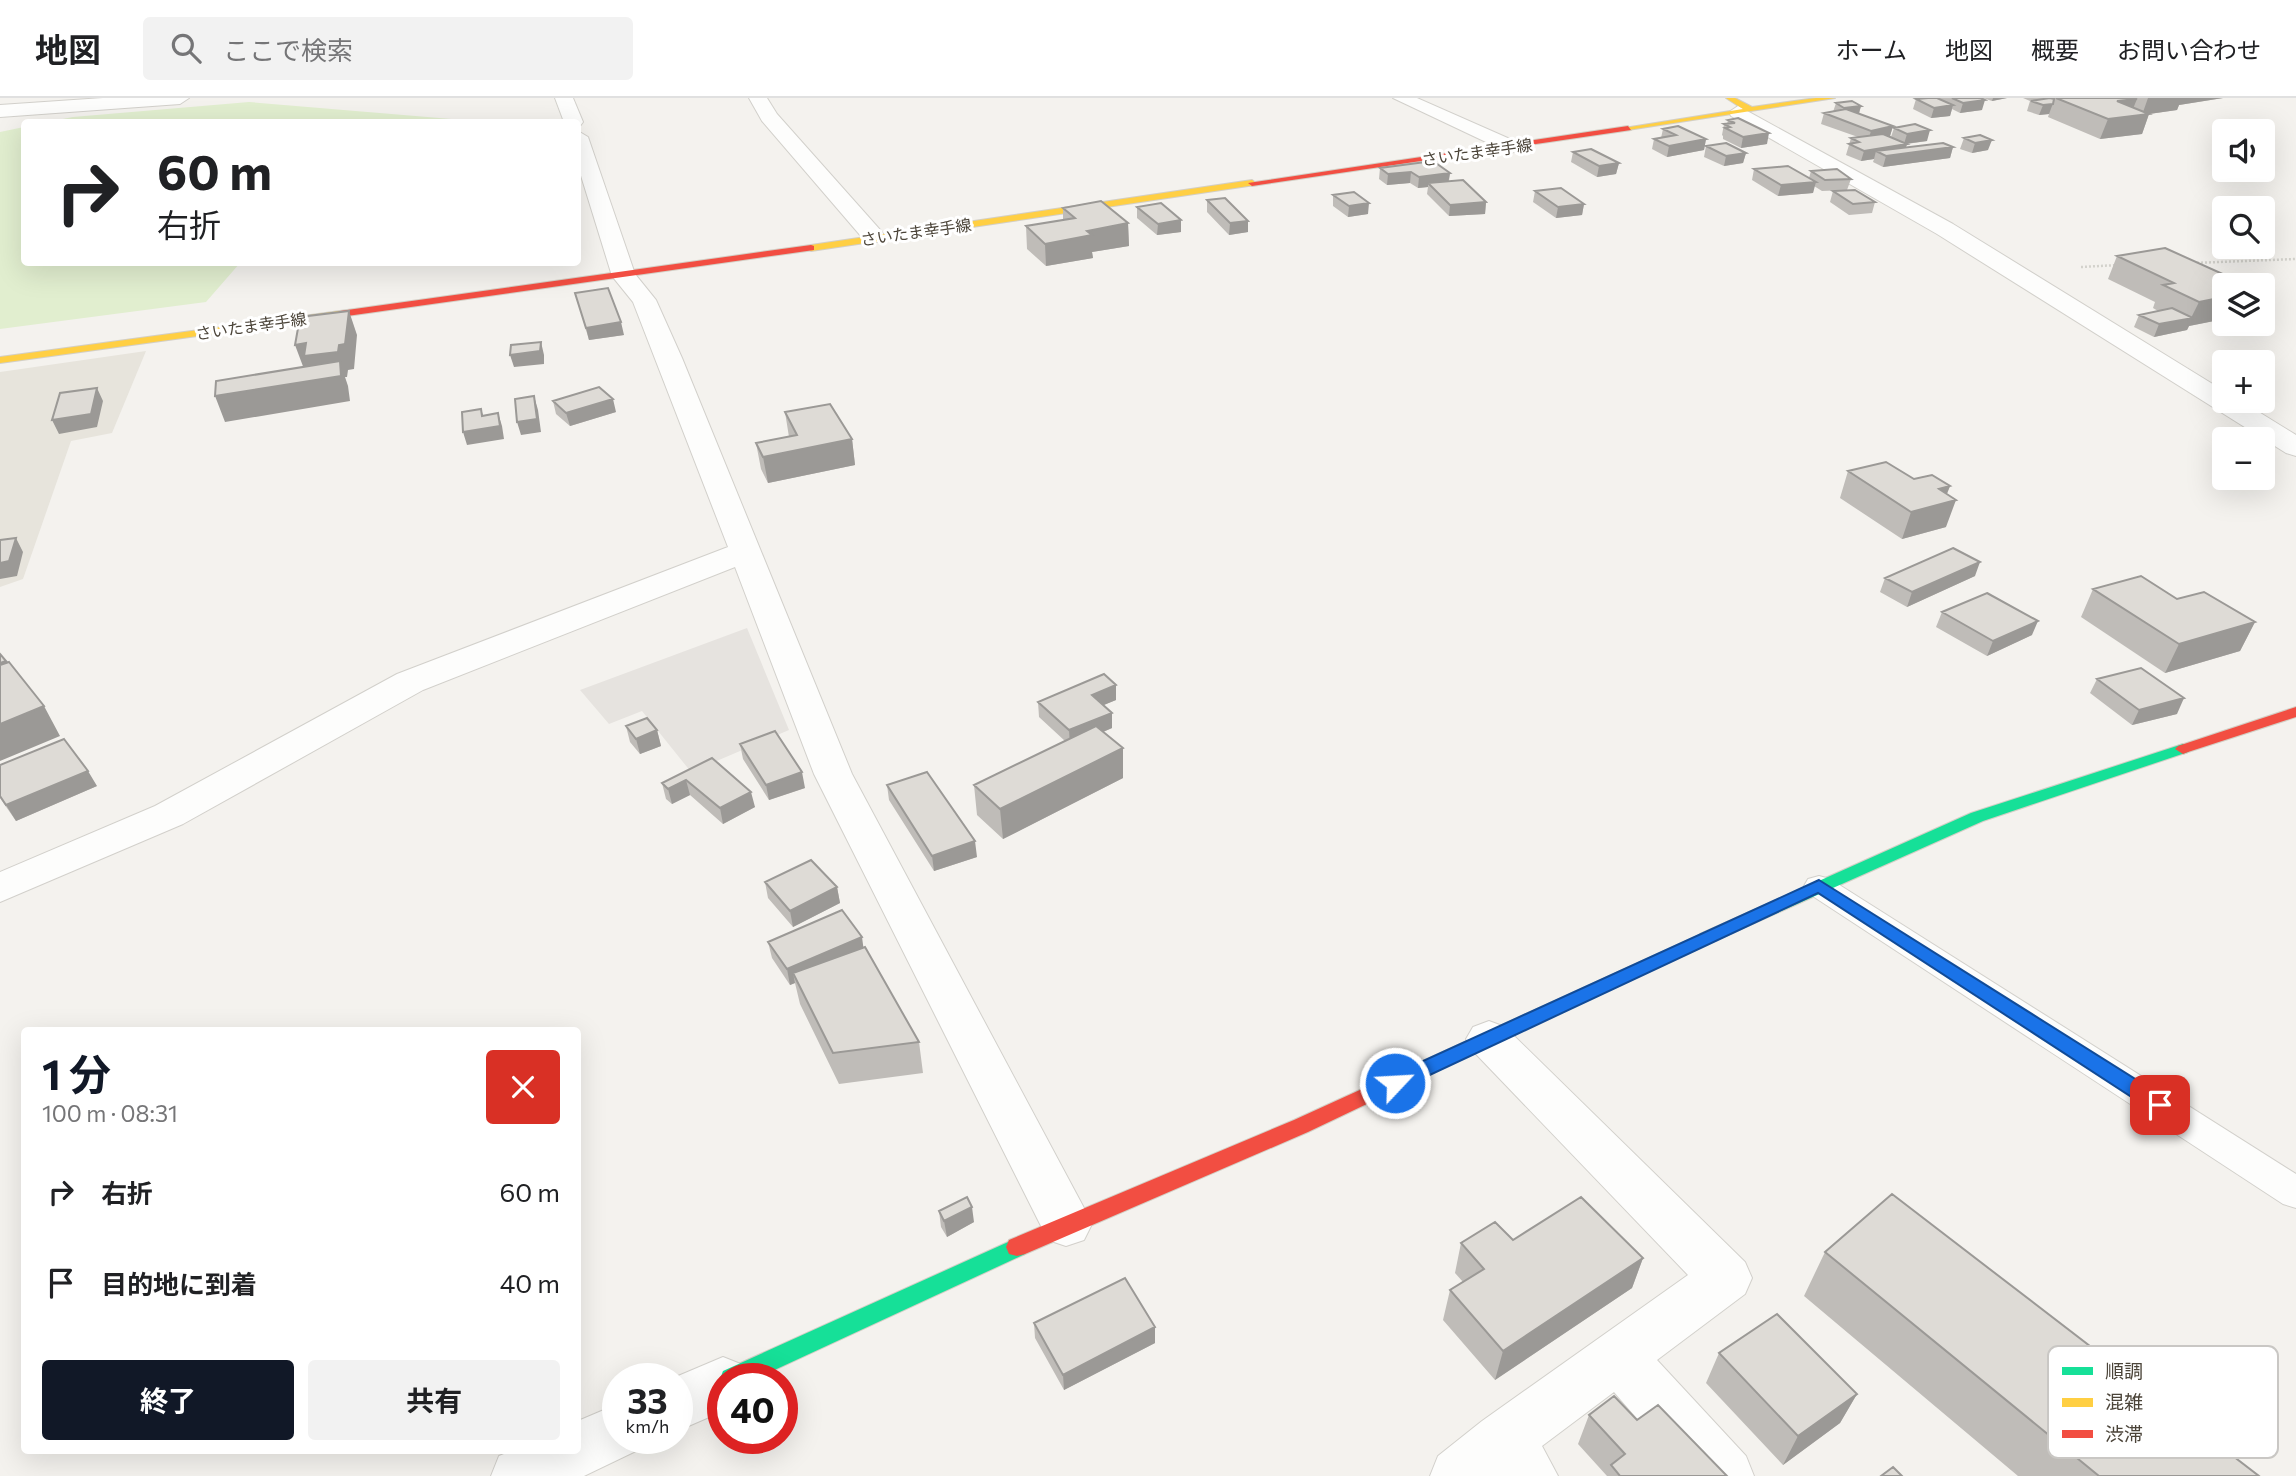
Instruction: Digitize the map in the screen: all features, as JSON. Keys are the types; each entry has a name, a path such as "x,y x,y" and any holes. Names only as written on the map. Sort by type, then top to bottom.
{"main road":[{"name":"さいたま幸手線","path":"0,360 624,276 874,237 1512,147 1740,106 1831,98"},
{"path":"766,1363 1066,1224 1301,1126 1819,886 1977,817 2296,712"}],"street":[{"path":"0,111 23,104 180,98"},
{"path":"565,98 572,119"},
{"path":"758,98 769,117 874,237"},
{"path":"1402,98 1512,147"},
{"path":"1740,106 2010,269 2296,447"},
{"path":"581,146 624,276 644,300 833,774 1066,1224"},
{"path":"0,888 169,816 411,682 744,552"},
{"path":"1459,1476 1515,1458 1618,1356 1726,1278 1489,1039"},
{"path":"1618,1356 1725,1476"},
{"path":"581,1452 602,1440"}],"lane":[{"path":"1819,886 2296,1192"}],"path":[{"path":"2187,263 2296,259"},
{"path":"2010,269 2119,265"}],"shaded area":[{"path":"146,351 112,433 71,441 23,579 0,587 0,372"},
{"path":"747,628 789,730 691,772 642,711 609,724 580,690"}],"green space":[{"path":"249,102 451,119 63,119"},
{"path":"21,128 21,266 237,266 206,302 0,329 0,132"}],"building":[{"path":"1937,98 1953,105 1934,108 1916,99"},
{"path":"1952,98 1981,98 1985,100 1963,103"},
{"path":"2056,98 2134,98 2137,99 2117,101 2149,114 2108,119"},
{"path":"2054,99 2053,104 2043,105 2031,101"},
{"path":"1852,101 1861,106 1844,108 1836,103"},
{"path":"1846,109 1893,126 1871,131 1824,113"},
{"path":"1738,118 1769,133 1743,137 1725,128 1730,127 1724,124 1735,123 1728,120"},
{"path":"1915,124 1930,130 1907,134 1894,128"},
{"path":"1678,126 1706,139 1669,146 1654,139 1676,135 1663,129"},
{"path":"1883,134 1907,144 1864,151 1849,144 1859,142 1851,138"},
{"path":"1980,135 1992,140 1975,143 1964,138"},
{"path":"1726,143 1746,153 1726,156 1706,146"},
{"path":"1943,143 1953,147 1886,156 1876,151"},
{"path":"1591,149 1619,163 1599,166 1573,152"},
{"path":"1433,161 1450,173 1419,177 1411,172 1388,174 1380,168"},
{"path":"1788,166 1816,182 1781,185 1754,169"},
{"path":"1837,169 1851,179 1825,180 1811,171"},
{"path":"1463,180 1486,202 1450,205 1428,183"},
{"path":"1561,188 1584,204 1558,207 1535,191"},
{"path":"1855,190 1875,202 1853,204 1833,191"},
{"path":"1354,192 1369,203 1349,206 1333,195"},
{"path":"1225,198 1248,221 1230,223 1207,200"},
{"path":"1101,201 1128,223 1087,231 1092,235 1045,244 1026,226 1075,218 1063,208"},
{"path":"1161,203 1181,220 1158,224 1137,207"},
{"path":"2165,248 2220,273 2212,273 2212,299 2199,302 2163,285 2174,283 2117,256"},
{"path":"608,288 621,322 586,328 575,293"},
{"path":"2172,308 2193,318 2159,324 2139,315"},
{"path":"349,311 345,344 339,345 338,352 304,356 306,343 295,345 300,317"},
{"path":"541,342 540,351 510,355 511,345"},
{"path":"340,361 341,376 215,396 216,381"},
{"path":"599,387 613,399 566,413 553,401"},
{"path":"97,388 91,414 52,420 60,393"},
{"path":"534,396 537,419 517,422 515,399"},
{"path":"830,404 852,439 763,457 756,443 797,435 785,412"},
{"path":"481,409 482,416 498,413 500,426 463,432 462,412"},
{"path":"1886,462 1914,479 1932,475 1950,486 1939,489 1956,500 1911,512 1848,471"},
{"path":"16,538 9,561 0,563 0,540"},
{"path":"1953,548 1980,562 1912,592 1885,578"},
{"path":"2141,576 2177,599 2204,592 2255,622 2179,644 2093,589"},
{"path":"1987,593 2038,621 1993,641 1942,612"},
{"path":"9,662 44,706 0,724 0,665"},
{"path":"2141,668 2184,698 2139,710 2097,679"},
{"path":"1104,674 1116,685 1092,695 1112,713 1069,730 1038,702"},
{"path":"647,718 657,730 636,739 626,726"},
{"path":"1096,726 1123,748 1000,809 974,785"},
{"path":"775,731 802,772 766,785 740,744"},
{"path":"64,739 88,771 6,805 0,796 0,765"},
{"path":"712,758 751,792 720,808 686,780 668,789 662,783"},
{"path":"927,772 975,841 932,856 887,785"},
{"path":"811,860 837,887 790,911 765,882"},
{"path":"842,910 862,937 787,969 768,942"},
{"path":"865,947 919,1042 833,1053 793,973"},
{"path":"1892,1194 2090,1346 2048,1346 2048,1434 1825,1252"},
{"path":"967,1197 972,1207 944,1221 939,1211"},
{"path":"1581,1197 1643,1258 1503,1351 1450,1290 1484,1269 1461,1243 1495,1222 1513,1240"},
{"path":"1125,1278 1155,1327 1063,1375 1034,1323"},
{"path":"1777,1314 1857,1394 1798,1436 1719,1353"},
{"path":"1614,1396 1637,1420 1658,1405 1727,1476 1620,1476 1611,1465 1625,1454 1589,1415"},
{"path":"2077,1458 2236,1458 2259,1476 2099,1476"},
{"path":"1893,1467 1902,1476 1881,1476"}],"traffic: fast":[{"path":"1706,938 1977,817 2183,749"},
{"path":"766,1363 1017,1247"}],"traffic: slow":[{"path":"1730,98 1751,110"},
{"path":"1628,128 1831,98"},
{"path":"811,248 1252,183"},
{"path":"0,360 340,314"},
{"path":"1408,1076 1706,938"}],"traffic: jam":[{"path":"1252,183 1628,128"},
{"path":"340,314 811,248"},
{"path":"2183,749 2296,712"},
{"path":"1017,1247 1301,1126 1408,1076"}],"route":[{"path":"1395,1083 1819,886 2160,1105"}]}
